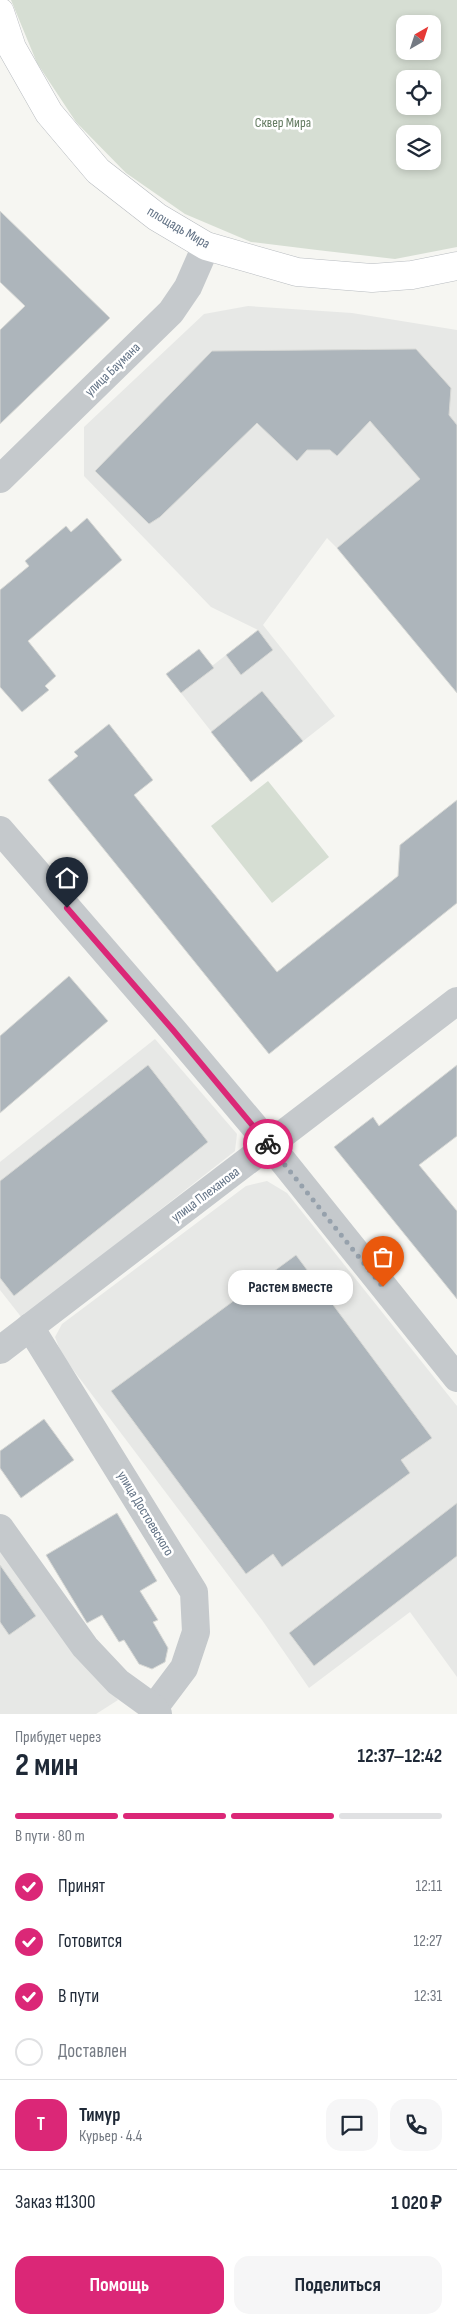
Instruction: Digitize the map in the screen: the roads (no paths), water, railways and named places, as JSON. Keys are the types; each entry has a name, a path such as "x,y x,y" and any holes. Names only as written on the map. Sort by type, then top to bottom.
{"main road":[{"name":"площадь Мира","path":"0,12 12,48 49,113 98,171 157,217 206,246 297,272 372,278 412,275 457,266"},
{"path":"412,275 457,288"}],"street":[{"name":"улица Баумана","path":"0,479 170,312 188,287 206,246"},
{"path":"0,830 270,1145 457,1378"},
{"name":"улица Плеханова","path":"0,1350 457,1001"},
{"name":"улица Достоевского","path":"0,1528 85,1647 118,1682 156,1711 184,1668 196,1632 194,1592 30,1327"}],"place":[{"name":"Растем вместе","path":"383,1287"}],"park label":[{"name":"Сквер Мира","path":"283,122"}]}
